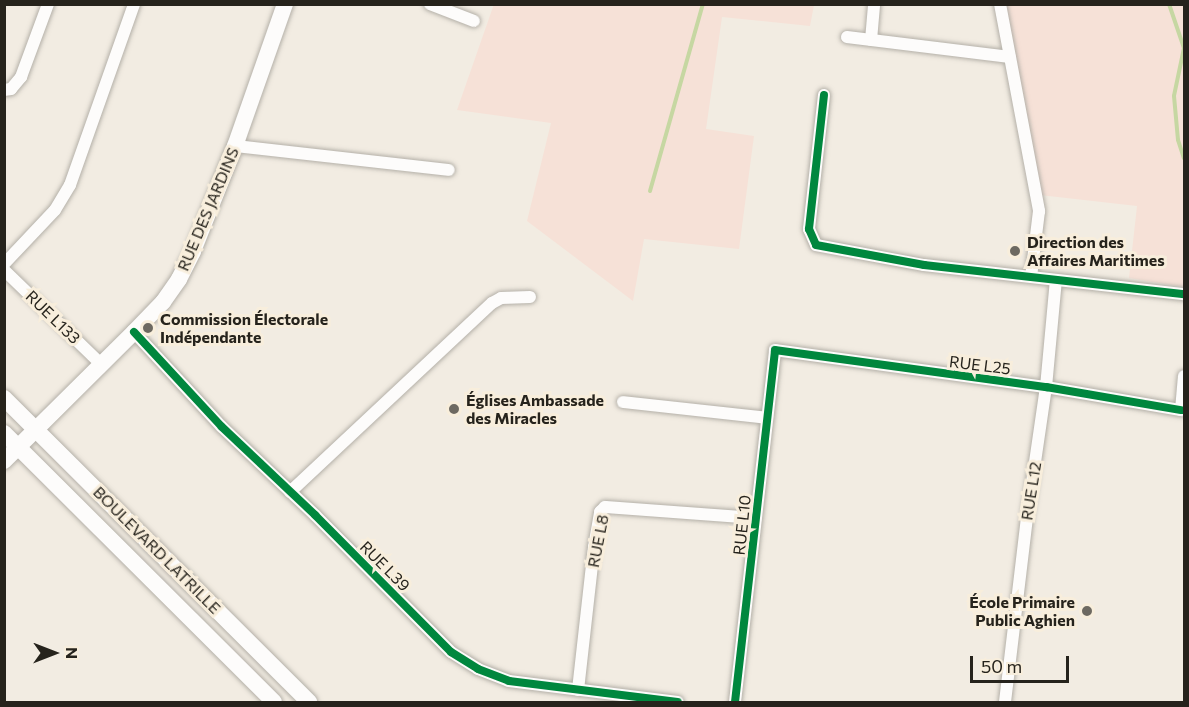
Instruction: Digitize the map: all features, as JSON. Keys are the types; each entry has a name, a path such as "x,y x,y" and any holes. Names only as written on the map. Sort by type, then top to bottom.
{"main road":[{"name":"RUE DES JARDINS","path":"4,460 135,332 163,302 178,279 193,251 235,146 285,4"},
{"name":"BOULEVARD LATRILLE","path":"4,398 309,702"},
{"name":"BOULEVARD LATRILLE","path":"4,433 274,702"}],"street":[{"path":"8,89 21,77 48,4"},
{"path":"4,264 55,210 70,185 134,4"},
{"path":"430,4 474,21"},
{"path":"871,40 874,4"},
{"path":"1000,4 1039,211 1031,277"},
{"path":"847,37 1010,57"},
{"path":"824,95 809,229 816,245 924,265 1185,294"},
{"path":"235,146 449,170"},
{"name":"RUE L133","path":"4,270 101,364"},
{"name":"RUE L12","path":"1005,702 1027,517 1046,387 1056,280"},
{"path":"290,492 492,303 501,298 530,297"},
{"name":"RUE L39","path":"135,332 222,428 451,652 478,669 509,681 678,702"},
{"name":"RUE L25","path":"775,350 1046,387 1183,411"},
{"name":"RUE L10","path":"735,702 775,350"},
{"path":"1183,411 1185,376"},
{"path":"623,402 767,418"},
{"name":"RUE L8","path":"578,690 594,547 600,512 604,507 756,518"}],"shaded area":[{"path":"494,4 814,5 810,26 722,17 706,129 754,136 739,249 644,239 633,301 527,221 551,123 457,110"},
{"path":"994,5 1184,5 1184,287 1129,278 1137,206 1031,194"}],"waterway":[{"path":"650,191 703,4"},
{"path":"1169,4 1184,48 1174,96 1178,140 1184,158"}],"cycle path":[{"path":"824,95 809,229 816,245 924,265 1184,294"},
{"path":"134,332 222,427 315,515 451,652 478,669 509,681 678,702"},
{"path":"735,702 775,350 1046,387 1181,410"}],"place":[{"name":"Direction des Affaires Maritimes","path":"1015,251"},
{"name":"Commission Électorale Indépendante","path":"148,328"},
{"name":"Églises Ambassade des Miracles","path":"454,409"},
{"name":"École Primaire Public Aghien","path":"1087,611"}]}
